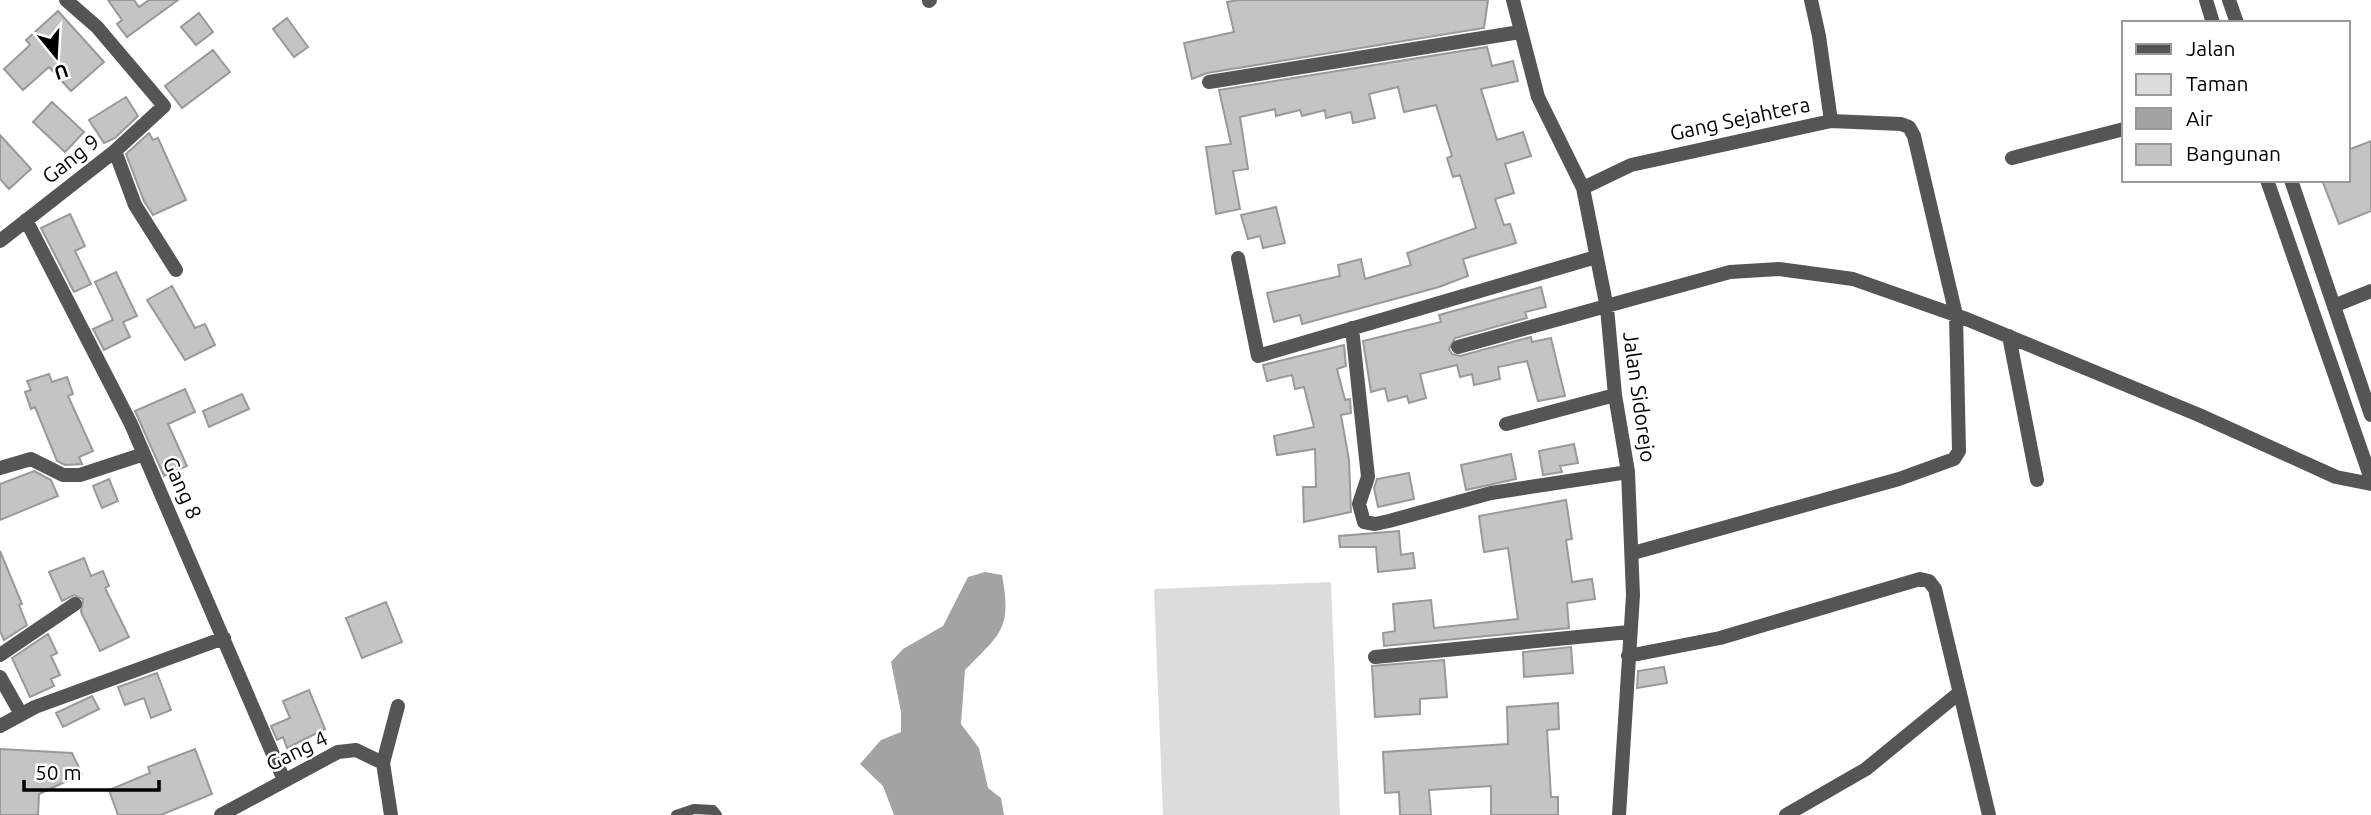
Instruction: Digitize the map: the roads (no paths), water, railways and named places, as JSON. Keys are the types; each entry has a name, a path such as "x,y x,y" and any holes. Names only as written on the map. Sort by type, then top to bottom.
{"street":[{"name":"Gang 9","path":"0,241 115,151 164,106 97,27 66,0"},
{"name":"Jalan Sidorejo","path":"1513,0 1538,97 1583,188 1606,308 1615,395 1628,472 1633,594 1619,815"},
{"name":"Gang Sejahtera","path":"1583,188 1631,165 1831,121 1811,0"},
{"path":"2206,0 2212,21"},
{"path":"2229,0 2236,21"},
{"path":"1209,82 1520,32"},
{"path":"1633,554 1899,479 1954,459 1959,451 1956,314 1914,136 1909,127 1901,124 1831,121"},
{"path":"2012,158 2122,130"},
{"path":"115,151 135,205 176,271"},
{"path":"1458,346 1705,279 1753,269 1853,279 1956,314 2187,410 2336,477 2371,482 2268,182"},
{"path":"2292,182 2336,305 2371,415"},
{"name":"Gang 8","path":"26,220 144,454 284,780"},
{"path":"1238,258 1258,356 1596,257"},
{"path":"2336,305 2371,291"},
{"path":"1352,328 1368,478 1359,504 1364,522 1389,522 1491,493 1628,472"},
{"path":"2009,336 2037,480"},
{"path":"1506,424 1615,395"},
{"path":"0,468 31,459 64,475 80,475 144,454"},
{"path":"1628,656 1720,638 1920,579 1929,581 1934,589 1989,815"},
{"path":"0,655 75,604"},
{"path":"1375,657 1629,632"},
{"path":"0,726 21,714 224,638"},
{"path":"0,677 21,714"},
{"path":"1786,815 1866,769 1959,693"},
{"path":"391,815 383,763 398,706"},
{"name":"Gang 4","path":"221,815 338,752 356,750 383,763"}],"lane":[{"path":"676,815 694,809 715,813"}],"water":[{"path":"985,572 1002,575 1006,607 1001,629 965,670 961,724 979,748 988,788 1001,798 1004,815 894,815 883,786 860,764 881,740 901,732 901,712 891,662 903,649 943,626 968,577"}]}
